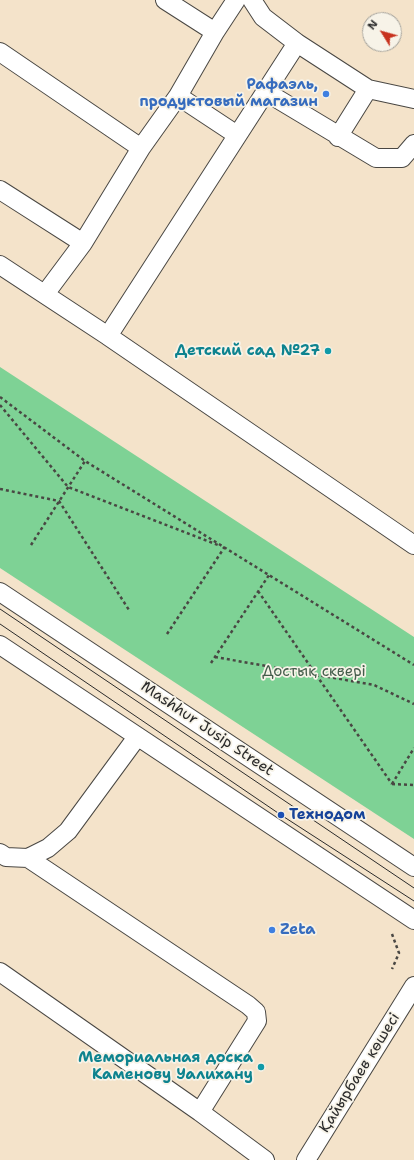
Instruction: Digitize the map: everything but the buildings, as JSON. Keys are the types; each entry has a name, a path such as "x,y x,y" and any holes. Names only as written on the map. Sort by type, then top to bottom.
{"street":[{"path":"165,0 215,32"},
{"path":"45,294 83,243 141,148 178,96 215,32 236,0"},
{"path":"252,0 263,17 297,43 368,90 414,98"},
{"path":"108,336 297,43"},
{"path":"0,52 141,148"},
{"path":"338,137 368,90"},
{"path":"266,92 338,137 376,158 402,158 414,144"},
{"path":"178,96 237,135"},
{"path":"0,190 83,243"},
{"path":"0,265 108,336 414,545"},
{"name":"Mashhur Jusip Street","path":"0,592 414,867"},
{"path":"0,645 414,920"},
{"path":"2,859 28,858 48,848 68,831 137,737"},
{"path":"28,858 248,1005 256,1012 257,1021 200,1112"},
{"path":"0,972 200,1112 265,1160"},
{"name":"Қайырбаев көшесі","path":"306,1160 414,986"}],"path":[{"path":"0,397 85,461 414,665"},
{"path":"0,405 68,487 224,548"},
{"path":"31,545 85,461"},
{"path":"0,489 60,501 129,610"},
{"path":"167,634 224,548"},
{"path":"211,663 269,575"},
{"path":"258,591 392,784"},
{"path":"215,657 374,685 414,704"},
{"path":"392,784 414,748"},
{"path":"392,784 414,785"},
{"path":"392,934 399,953 392,969"}],"green space":[{"name":"Достық сквері","path":"0,367 414,637 414,839 0,568"}],"tram line":[{"path":"0,609 414,888"},
{"path":"0,624 281,815 414,901"}],"place":[{"name":"Рафаэль, продуктовый магазин","path":"326,94"},
{"name":"Детский сад №27","path":"328,351"},
{"name":"Технодом","path":"281,815"},
{"name":"Zeta","path":"272,930"},
{"name":"Мемориальная доска Каменову Уалихану","path":"261,1067"}]}
